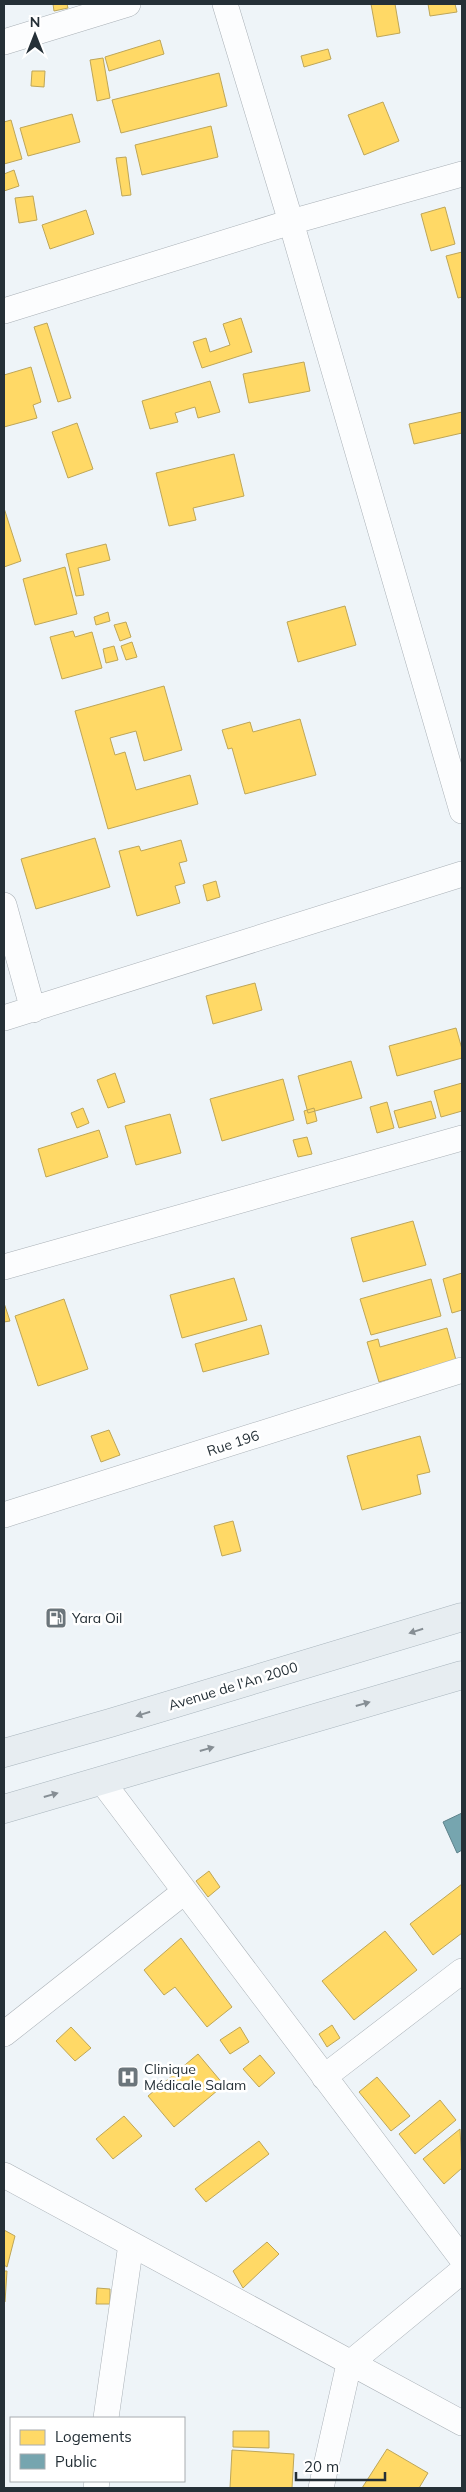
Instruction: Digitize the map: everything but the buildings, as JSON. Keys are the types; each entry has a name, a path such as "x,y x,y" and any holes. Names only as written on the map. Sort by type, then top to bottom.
{"main road":[{"name":"Avenue de l'An 2000","path":"4,1753 110,1724 462,1617"},
{"path":"4,1808 462,1675"}],"street":[{"path":"4,42 128,4"},
{"path":"226,4 292,222 462,811"},
{"path":"4,311 292,222 462,174"},
{"path":"4,1018 462,874"},
{"path":"4,905 33,1010"},
{"path":"4,1267 462,1138"},
{"name":"Rue 196","path":"4,1515 462,1370"},
{"path":"101,1780 462,2259"},
{"path":"4,2034 184,1892"},
{"path":"324,2077 462,1971"},
{"path":"4,2175 349,2364 462,2423"},
{"path":"106,2417 131,2244"},
{"path":"321,2488 349,2364 462,2271"}],"place":[{"name":"Yara Oil","path":"56,1618"},
{"name":"Clinique Médicale Salam","path":"128,2077"}]}
